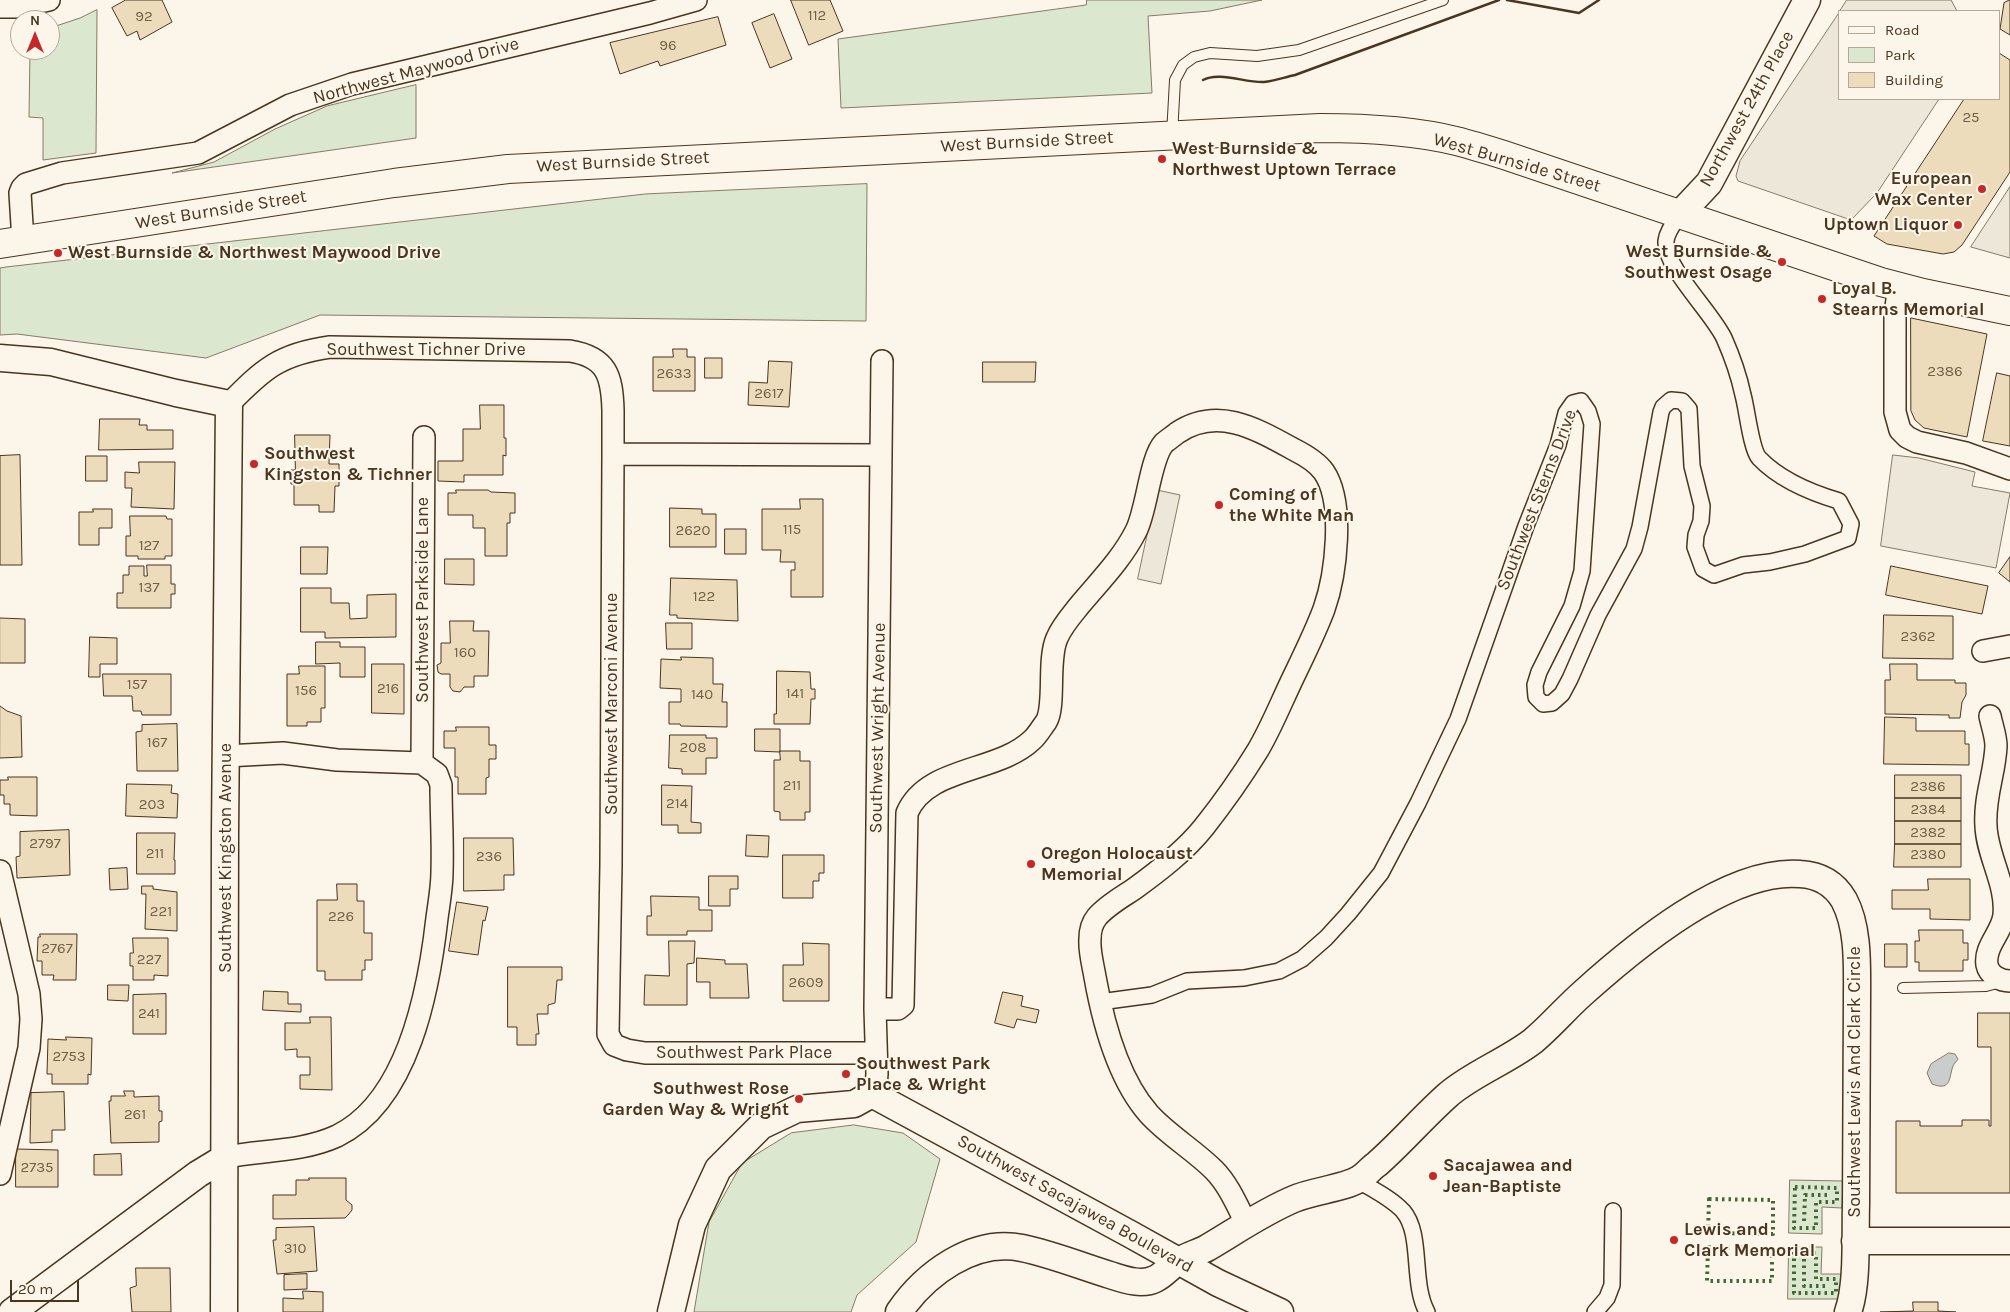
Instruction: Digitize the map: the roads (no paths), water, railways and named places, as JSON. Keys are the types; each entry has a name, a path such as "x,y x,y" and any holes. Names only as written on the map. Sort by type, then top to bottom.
{"main road":[{"name":"West Burnside Street","path":"12,243 394,183 508,169 1320,128 1358,128 1408,133 1455,141 1504,155 1899,287 2010,311"}],"street":[{"path":"0,7 15,7 49,0"},
{"name":"Northwest Maywood Drive","path":"12,243 20,193 22,188 34,180 62,173 198,153 290,105 352,84 641,15 696,0"},
{"name":"Northwest 24th Place","path":"1680,214 1709,183 1807,0"},
{"name":"Southwest Sterns Drive","path":"1100,1002 1152,995 1186,981 1244,978 1279,971 1302,959 1326,938 1348,914 1380,873 1418,803 1458,719 1526,526 1558,445 1566,413 1573,403 1581,401 1588,411 1592,424 1582,571 1572,606 1539,672 1536,697 1543,704 1552,703 1562,694 1598,614 1634,549 1640,527 1661,412 1666,403 1671,400 1682,401 1689,409 1692,466 1702,506 1701,521 1694,547 1703,569 1714,575 1743,565 1770,562 1804,554 1848,538 1851,524 1839,501 1819,495 1790,480 1770,468 1757,456 1744,397 1724,338 1700,301 1676,270 1667,253 1666,240 1668,232 1680,214"},
{"path":"1899,287 1895,313 1895,412 1900,430 1907,437 1917,442 1966,453 2010,469"},
{"name":"Southwest Tichner Drive","path":"228,404 254,377 270,366 298,354 330,347 570,351 588,356 602,365"},
{"path":"0,358 51,362 228,404"},
{"name":"Southwest Wright Avenue","path":"872,1094 876,1080 875,1009 882,361"},
{"name":"Southwest Marconi Avenue","path":"602,365 608,372 612,386 611,864 608,1034 614,1045"},
{"name":"Southwest Kingston Avenue","path":"224,1312 228,404"},
{"path":"875,1009 898,1009 903,1005 907,813 910,805 919,794 942,781 1010,754 1032,741 1050,716 1051,680 1057,638 1066,622 1124,552 1138,528 1158,454 1164,443 1191,424 1216,420 1244,424 1299,452 1324,472 1334,498 1337,528 1334,563 1325,606 1308,647 1259,749 1206,826 1191,843 1095,919 1090,931 1089,943 1107,1029 1130,1088 1149,1113 1176,1139 1217,1172 1246,1223"},
{"name":"Southwest Parkside Lane","path":"422,762 424,437"},
{"path":"613,454 882,455"},
{"path":"1982,651 2010,646"},
{"path":"1990,716 1996,747 1988,788 1986,827 1990,854 2003,892 2004,903 2002,926 1989,948 1987,966 1991,973 2007,981"},
{"path":"12,1312 198,1174 226,1157 253,1152 305,1147 338,1135 351,1128 380,1099 400,1066 419,1020 430,971 442,874 441,785 437,774 422,762 337,760 283,753 226,756"},
{"path":"0,871 29,994 31,1019 29,1048 0,1174"},
{"name":"Southwest Lewis And Clark Circle","path":"899,1312 926,1279 956,1260 984,1250 1001,1247 1019,1247 1125,1279 1146,1282 1163,1274 1180,1260 1204,1249 1246,1223 1296,1198 1358,1180 1452,1091 1532,1041 1588,988 1628,955 1677,919 1721,892 1750,880 1792,873 1812,875 1829,882 1843,899 1854,934 1857,990 1856,1241 1854,1288 1848,1312"},
{"name":"Southwest Park Place","path":"614,1045 627,1050 645,1053 875,1053"},
{"path":"671,1312 692,1225 718,1169 761,1126 797,1110 854,1104 872,1094"},
{"name":"Southwest Sacajawea Boulevard","path":"872,1094 1180,1260 1218,1283 1280,1312"},
{"path":"1358,1180 1402,1210 1409,1219 1420,1300 1426,1312"},
{"path":"1595,1312 1607,1298 1612,1285 1613,1211"},
{"path":"1856,1241 2010,1241"}],"lane":[{"path":"1172,136 1175,80 1183,65 1194,57 1210,53 1257,56 1292,51 1443,0"},
{"path":"1903,988 1986,986 2007,981"}],"place":[{"name":"West Burnside & Northwest Uptown Terrace","path":"1162,159"},
{"name":"European Wax Center","path":"1982,189"},
{"name":"Uptown Liquor","path":"1958,225"},
{"name":"West Burnside & Northwest Maywood Drive","path":"58,253"},
{"name":"West Burnside & Southwest Osage","path":"1782,262"},
{"name":"Loyal B. Stearns Memorial","path":"1822,299"},
{"name":"Southwest Kingston & Tichner","path":"254,464"},
{"name":"Coming of the White Man","path":"1219,505"},
{"name":"Oregon Holocaust Memorial","path":"1031,864"},
{"name":"Southwest Park Place & Wright","path":"846,1074"},
{"name":"Southwest Rose Garden Way & Wright","path":"799,1099"},
{"name":"Sacajawea and Jean-Baptiste","path":"1433,1176"},
{"name":"Lewis and Clark Memorial","path":"1674,1240"}]}
